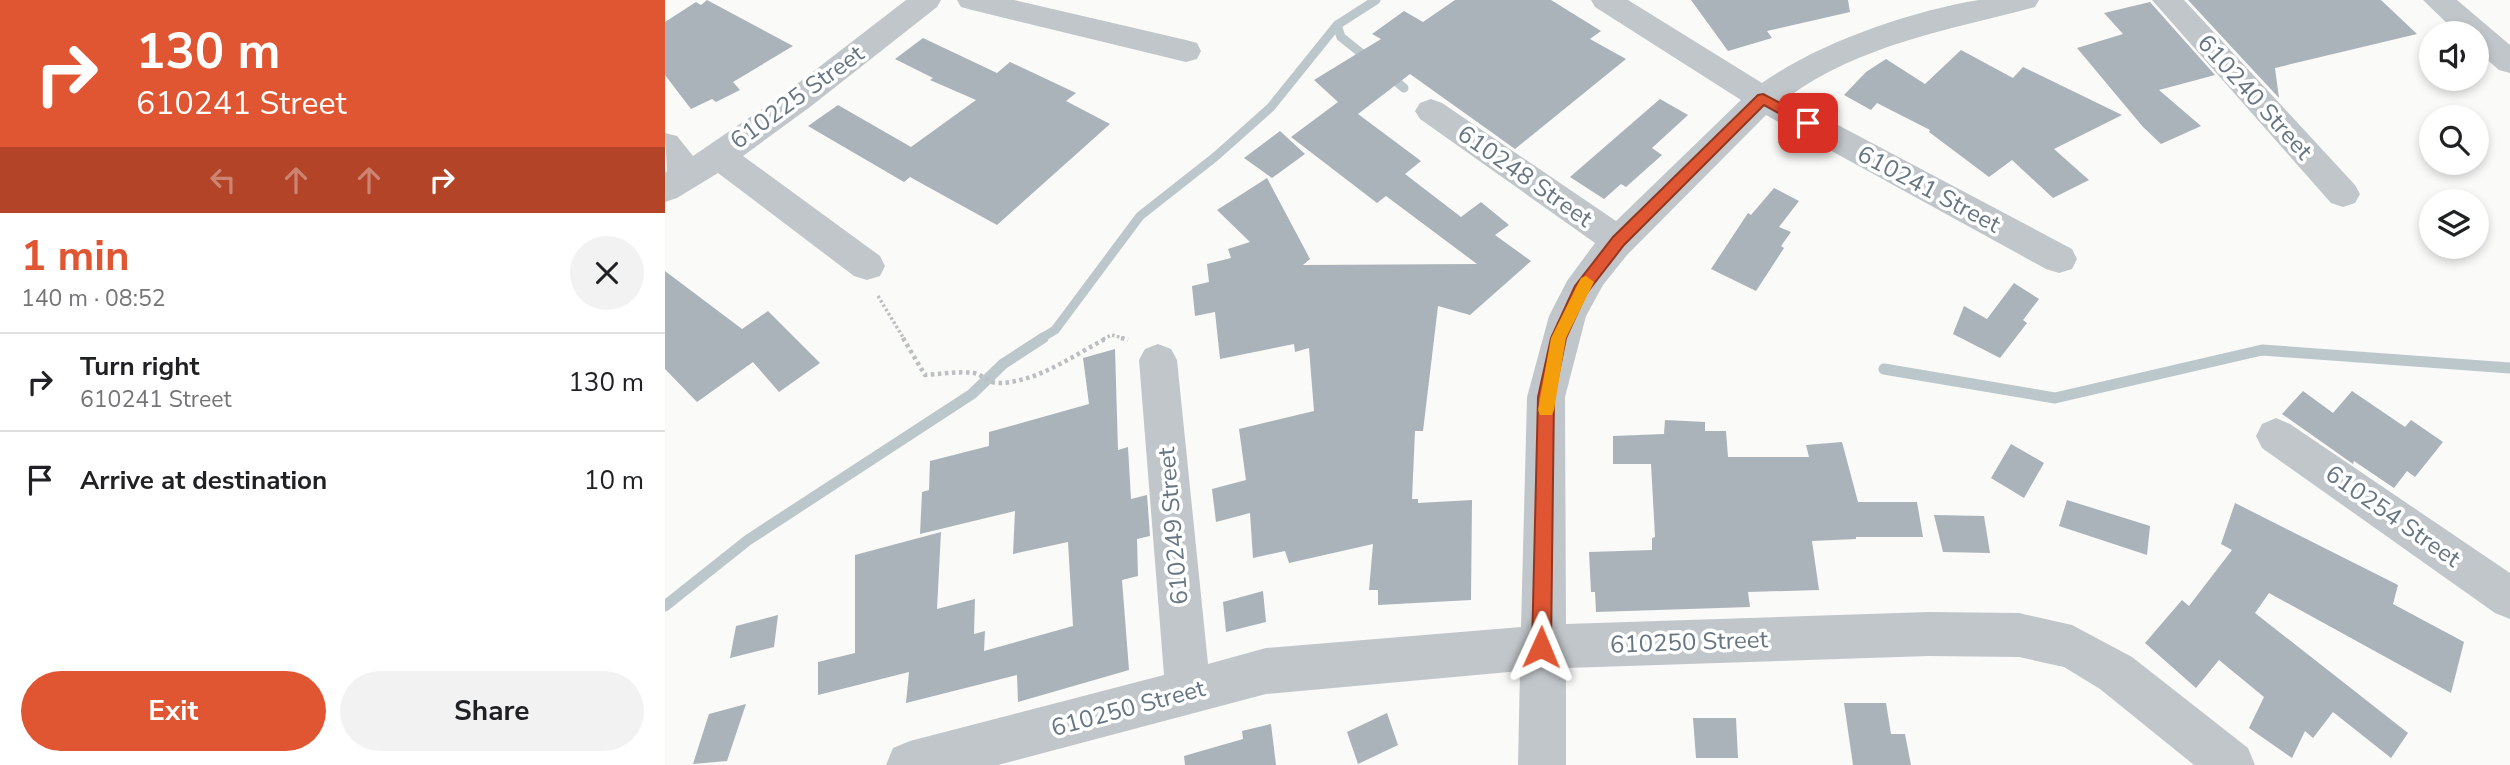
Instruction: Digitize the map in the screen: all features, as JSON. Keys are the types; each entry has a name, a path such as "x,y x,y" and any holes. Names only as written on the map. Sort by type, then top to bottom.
{"street":[{"name":"610225 Street","path":"677,182 812,89 926,0"},
{"path":"972,0 1186,51"},
{"name":"610241 Street","path":"1606,0 1763,99 2059,259"},
{"path":"1542,765 1541,647 1546,397 1559,338 1580,290 1619,241 1763,99 1801,73 1857,46 1903,18 2024,0"},
{"name":"610240 Street","path":"2167,0 2343,194"},
{"path":"2438,0 2510,62"},
{"name":"610248 Street","path":"1431,111 1619,241"},
{"path":"665,145 677,182"},
{"path":"718,155 867,266"},
{"name":"610249 Street","path":"1158,360 1188,693"},
{"name":"610254 Street","path":"2276,436 2510,598"},
{"name":"610250 Street","path":"910,765 1266,671 1541,647 1930,634 2019,635 2072,647 2116,673 2231,765"}],"path":[{"path":"867,266 876,292 925,375 976,373 985,381 1002,383 1034,373 1112,335 1136,342 1158,360"}],"building":[{"path":"707,0 793,46 733,82 740,90 716,102 712,99 691,109 665,75 665,22 696,2 701,5"},
{"path":"1455,0 1551,0 1601,31 1590,39 1626,59 1515,149 1410,74 1358,114 1421,161 1405,174 1461,217 1481,202 1509,225 1495,235 1531,261 1470,315 1438,306 1423,431 1415,431 1412,499 1418,499 1418,503 1472,500 1471,600 1378,605 1378,590 1369,590 1373,544 1289,563 1285,551 1253,558 1250,513 1216,522 1212,489 1246,480 1239,429 1314,411 1309,348 1295,352 1294,344 1220,359 1215,312 1195,316 1192,286 1209,282 1207,264 1231,258 1228,249 1250,242 1217,210 1267,178 1310,259 1303,265 1477,264 1386,196 1377,203 1291,137 1338,102 1314,80 1381,39 1372,34 1404,11 1423,22"},
{"path":"1691,0 1848,0 1850,12 1767,31 1772,38 1728,51"},
{"path":"2188,0 2381,0 2417,34 2275,68 2279,98"},
{"path":"2150,2 2215,75 2159,90 2201,126 2161,144 2143,127 2077,48 2123,34 2104,13"},
{"path":"923,38 997,73 1010,62 1076,93 1066,101 1110,124 997,225 910,177 904,182 808,126 838,105 911,147 976,100 930,80 933,78 895,59"},
{"path":"1961,50 2013,78 2023,67 2122,115 2054,149 2089,180 2053,198 2012,160 1989,177 1929,132 1930,130 1877,103 1871,110 1844,95 1866,72 1886,59 1925,84"},
{"path":"1660,99 1688,115 1652,148 1662,155 1626,187 1621,184 1604,199 1570,177"},
{"path":"1280,131 1305,154 1272,178 1244,158"},
{"path":"1774,188 1799,201 1779,227 1791,232 1781,246 1784,248 1756,291 1711,269 1748,213 1751,215"},
{"path":"665,271 742,329 768,311 820,363 779,392 753,362 697,402 665,369"},
{"path":"2014,283 2039,299 2023,320 2027,323 2000,358 1953,334 1964,306 1987,319"},
{"path":"1115,349 1118,450 1128,447 1131,499 1147,495 1150,536 1137,539 1138,576 1122,580 1129,670 1018,702 1017,675 906,703 909,672 818,695 818,662 855,653 855,555 941,532 937,609 975,599 974,634 985,631 984,651 1073,626 1068,542 1013,554 1015,511 920,534 922,492 929,490 930,461 989,446 989,432 1089,404 1083,358"},
{"path":"2303,391 2333,413 2352,391 2405,427 2411,420 2443,442 2415,477 2407,471 2394,488 2354,461 2353,464 2282,414"},
{"path":"1665,420 1705,422 1705,431 1726,431 1728,457 1809,457 1806,445 1842,442 1858,502 1917,502 1923,537 1856,537 1812,541 1819,590 1748,592 1750,607 1596,612 1595,592 1591,592 1589,552 1652,550 1652,538 1655,537 1651,464 1613,464 1613,436 1664,434"},
{"path":"2011,444 2044,463 2024,498 1991,478"},
{"path":"2067,500 2150,526 2147,555 2059,526"},
{"path":"2235,503 2398,585 2393,604 2464,642 2451,693 2269,593 2255,613 2408,733 2391,758 2333,712 2313,738 2305,731 2292,758 2249,728 2264,697 2219,660 2196,688 2145,643 2182,600 2189,606 2232,550 2221,544"},
{"path":"1934,515 1984,516 1990,553 1943,552"},
{"path":"1263,591 1266,622 1226,632 1223,602"},
{"path":"778,615 774,647 730,658 736,626"},
{"path":"1844,703 1886,703 1891,734 1905,734 1911,765 1853,765"},
{"path":"746,704 727,761 693,764 709,714"},
{"path":"1387,713 1398,745 1358,764 1347,732"},
{"path":"1693,718 1736,718 1738,758 1696,758"},
{"path":"1271,724 1276,765 1185,765 1184,756 1243,739 1242,731"}],"waterway":[{"path":"1337,25 1376,0"},
{"path":"1040,339 1055,330 1140,216 1215,157 1271,107 1337,25"},
{"path":"1337,25 1341,37 1371,61"},
{"path":"1391,77 1404,88"},
{"path":"665,606 748,540 972,394 1003,364 1043,338"},
{"path":"1884,369 2055,398 2262,350 2510,368"}],"slow traffic":[{"path":"1546,410 1546,397 1559,338 1586,282"}],"route":[{"path":"1541,647 1546,397 1559,338 1580,290 1619,241 1763,99 1808,123"}]}
